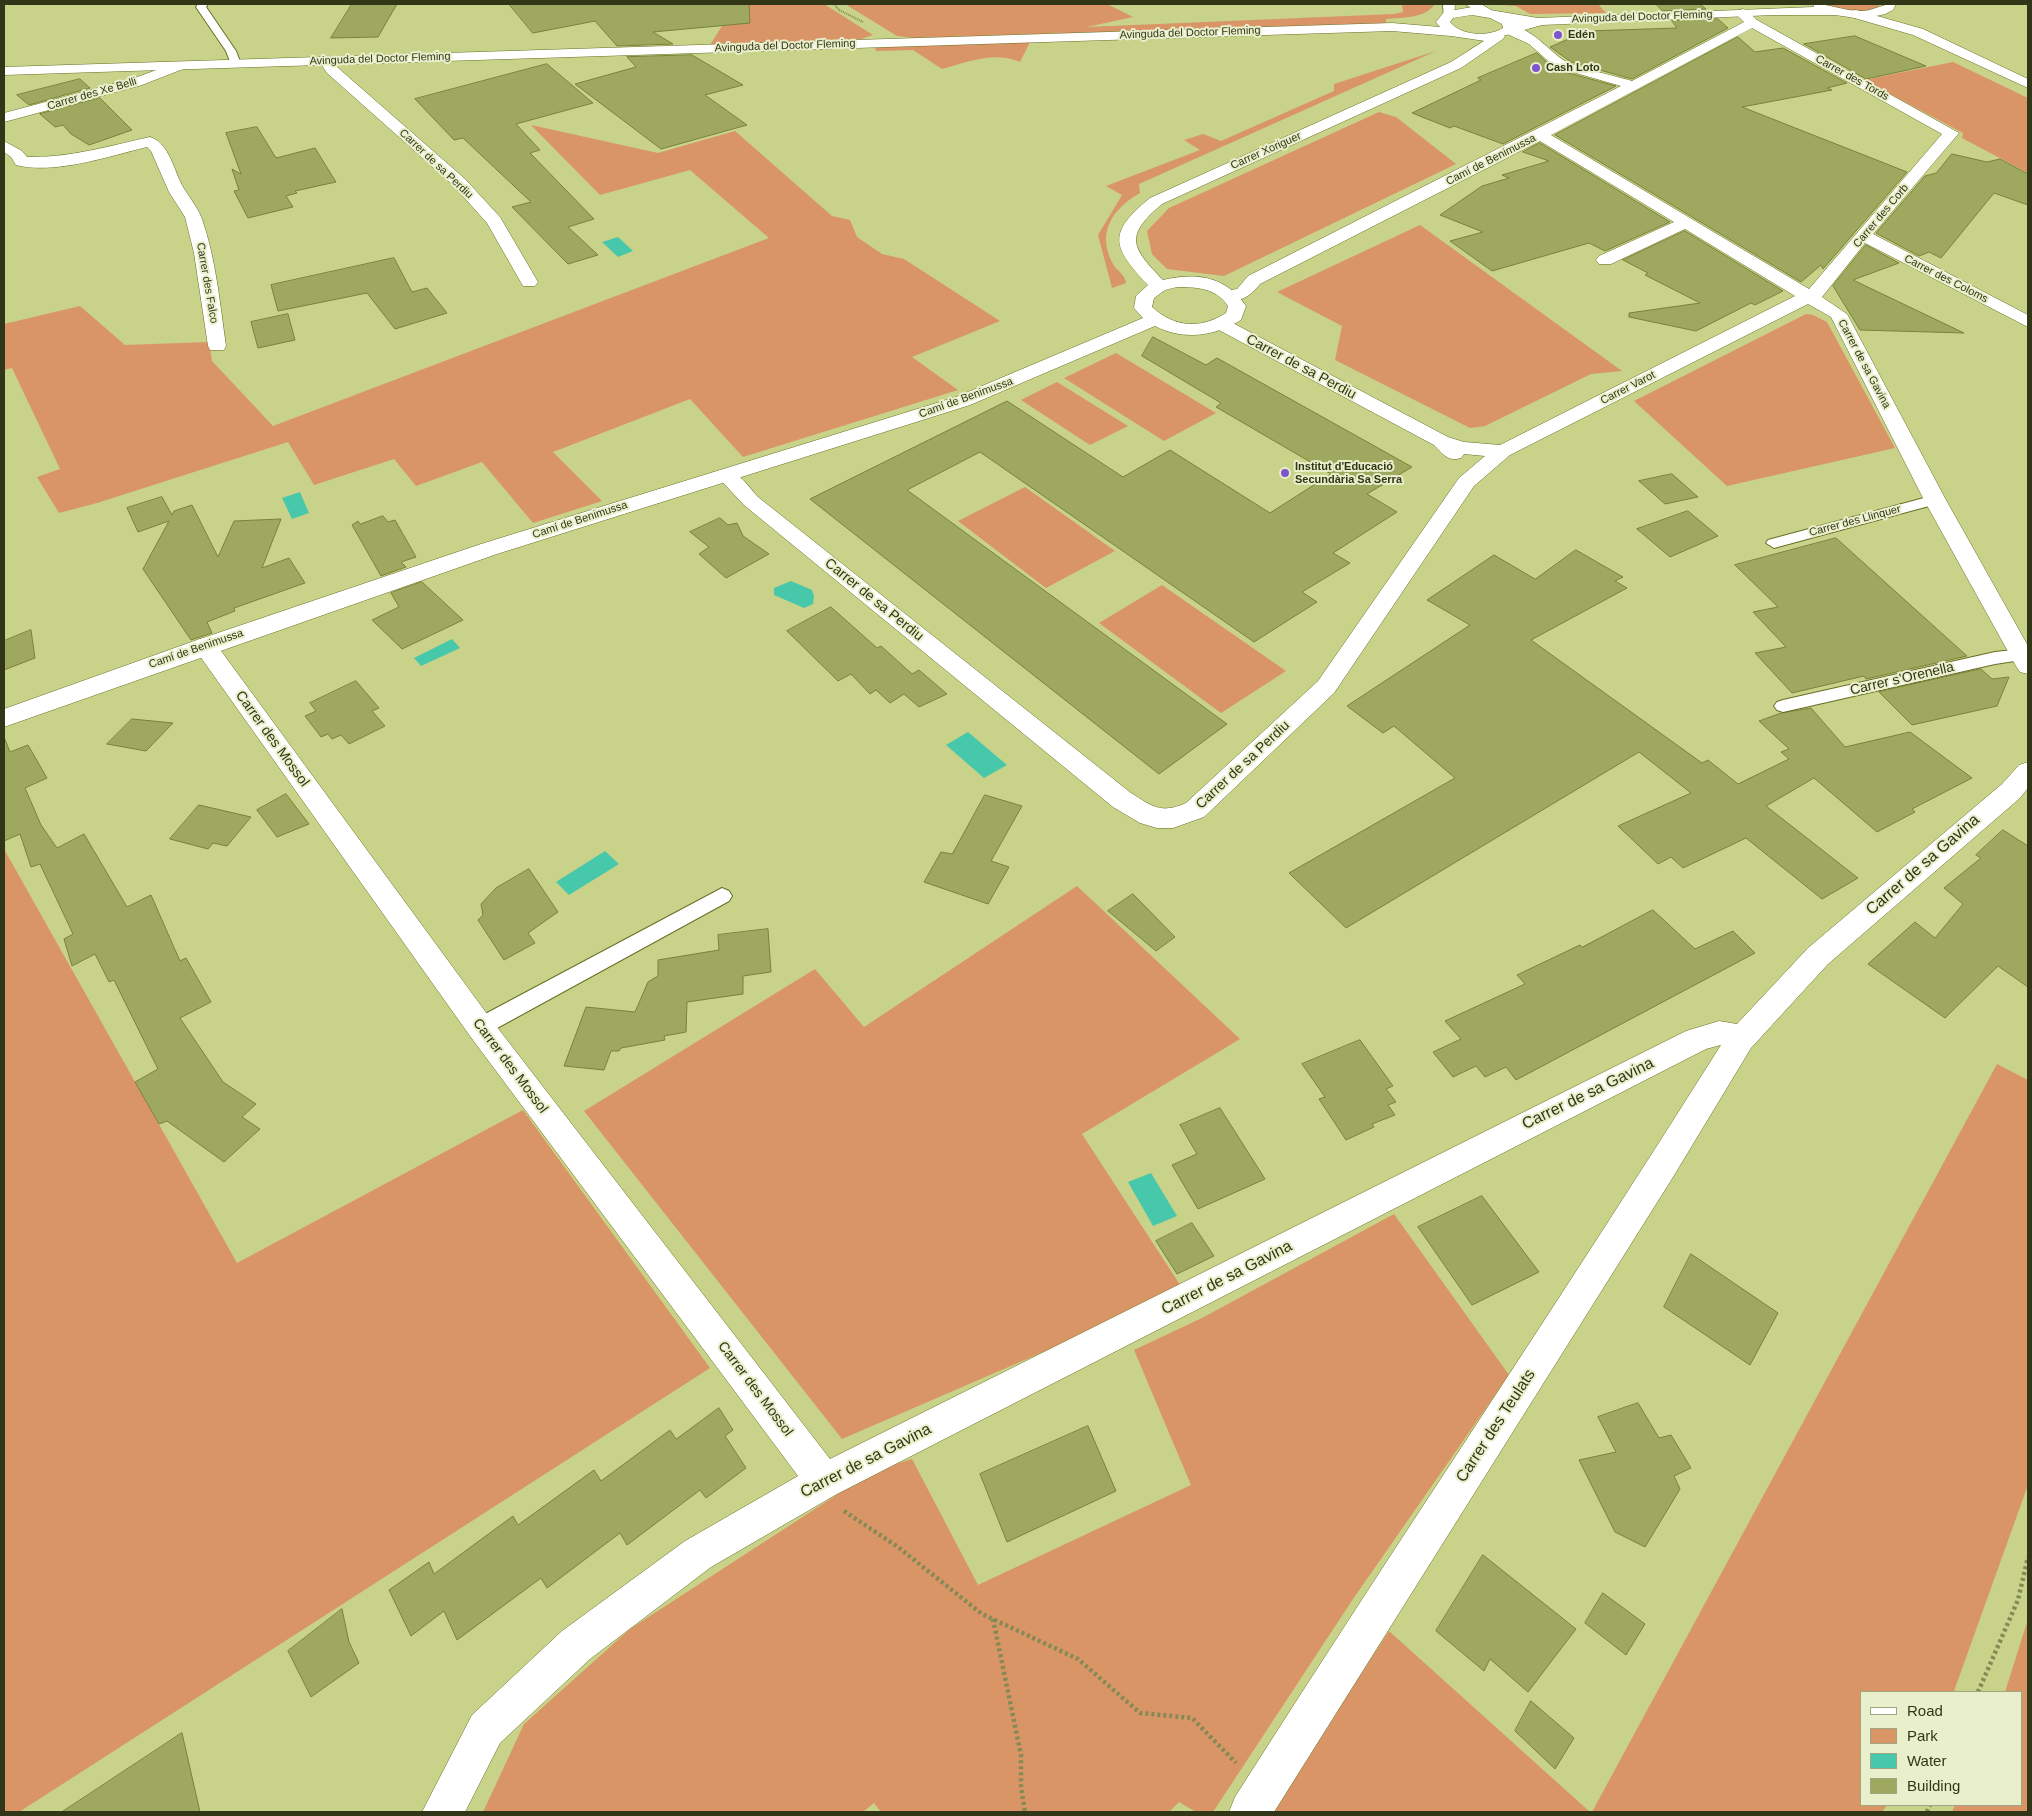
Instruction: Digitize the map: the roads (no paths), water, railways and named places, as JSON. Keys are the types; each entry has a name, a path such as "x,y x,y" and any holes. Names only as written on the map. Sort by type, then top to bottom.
{"street":[{"path":"1471,4 1508,22 1506,32 1534,41 1560,64 1635,86"},
{"name":"Avinguda del Doctor Fleming","path":"1392,27 1447,12 1463,12 1542,21 1747,18 1795,4"},
{"path":"1816,4 1918,32"},
{"path":"1856,14 1876,13 1889,5 1899,19 1918,32 2028,84"},
{"name":"Avinguda del Doctor Fleming","path":"1773,11 1837,11"},
{"path":"1447,12 1444,25 1470,44 1473,54"},
{"name":"Camí de Benimussa","path":"1231,295 1243,293 1254,280 1635,86 1747,18"},
{"name":"Carrer des Tords","path":"1747,18 1951,133"},
{"name":"Avinguda del Doctor Fleming","path":"4,71 1392,27 1457,33 1475,37 1506,32 1542,21"},
{"name":"Carrer Xoriguer","path":"1159,286 1139,266 1126,245 1127,230 1140,212 1156,201 1456,65 1506,32"},
{"name":"Carrer de sa Perdiu","path":"326,61 332,70 459,182 494,221 529,282"},
{"name":"Carrer des Xe Belli","path":"4,118 137,82 178,66"},
{"name":"Carrer des Corb","path":"1810,296 1819,291 1824,281 1951,133"},
{"name":"Carrer de sa Gavina","path":"1540,135 1688,222 1838,314 1935,500 2026,658"},
{"name":"Carrer des Falco","path":"4,146 17,154 22,162 41,163 71,159 150,142 158,149 177,192 193,217 203,253 218,346"},
{"path":"1605,260 1688,222"},
{"name":"Carrer des Coloms","path":"1864,236 2028,322"},
{"path":"1177,282 1198,282 1217,287 1231,295 1238,306 1235,316 1223,325 1200,330 1175,328 1154,320 1143,308 1145,296 1159,286 1177,282"},
{"name":"Carrer Varot","path":"1466,482 1503,451 1810,296"},
{"name":"Camí de Benimussa","path":"4,718 204,646 489,549 963,401 1154,320"},
{"name":"Carrer de sa Perdiu","path":"726,475 751,501 1122,800 1147,816 1174,820 1195,810 1326,687 1466,482 1459,459 1441,441 1223,325"},
{"path":"1441,441 1461,448 1503,451"},
{"name":"Carrer des Mossol","path":"204,646 480,1027 824,1481"},
{"name":"Carrer de sa Gavina","path":"443,1812 486,1729 576,1645 698,1554 824,1481 1696,1040 1720,1032 1733,1033 1741,1038 1818,956 2011,791 2028,771"},
{"name":"Carrer des Teulats","path":"1256,1801 1662,1167 1741,1038"}],"lane":[{"path":"203,4 201,7 231,51 236,64"},
{"name":"Carrer des Llinquer","path":"1774,543 1935,500"},
{"name":"Carrer s'Orenella","path":"1783,706 1995,658 2026,658"},
{"path":"480,1027 722,896"}],"water":[{"path":"618,237 633,251 618,257 602,242"},
{"path":"300,492 309,513 292,519 282,498"},
{"path":"791,581 812,590 814,596 813,604 804,608 774,595 774,588"},
{"path":"452,639 460,648 421,666 414,658"},
{"path":"968,732 1007,765 984,778 946,745"},
{"path":"605,851 619,864 569,895 556,882"},
{"path":"1151,1173 1177,1216 1153,1226 1128,1182"}],"place":[{"name":"Edén","path":"1558,35"},
{"name":"Cash Loto","path":"1536,68"},
{"name":"Institut d'Educació Secundària Sa Serra","path":"1285,473"}]}
